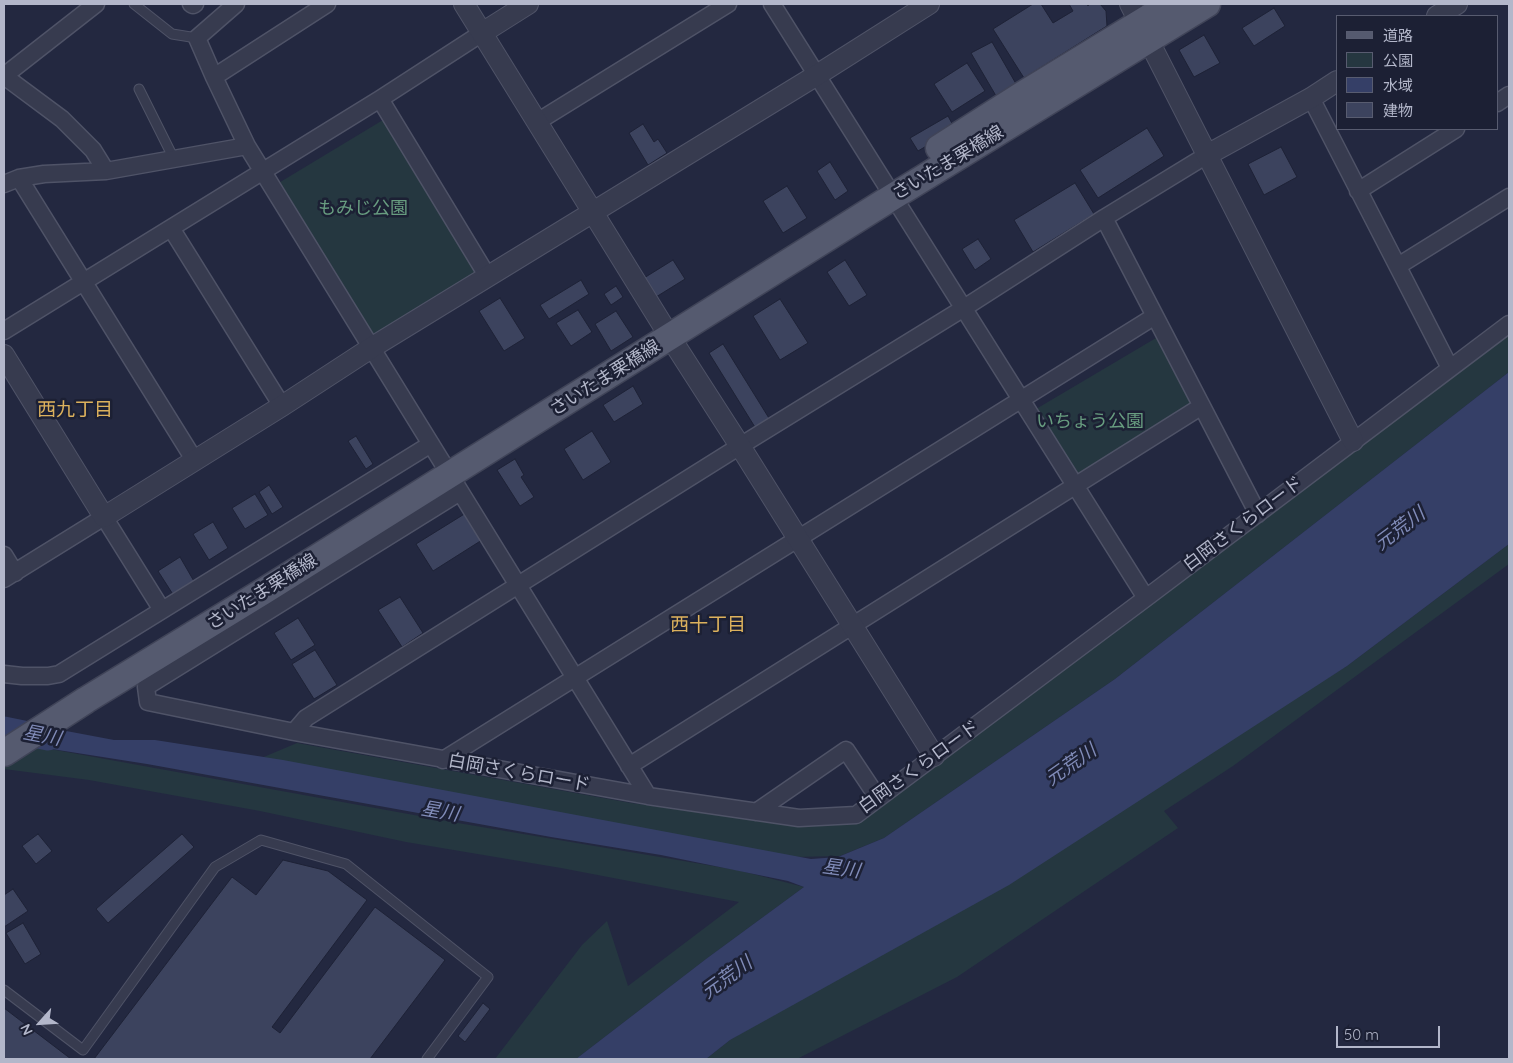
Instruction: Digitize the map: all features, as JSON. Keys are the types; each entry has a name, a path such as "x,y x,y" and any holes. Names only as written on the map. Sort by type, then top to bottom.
{"main road":[{"name":"さいたま栗橋線","path":"4,732 74,698 264,591 445,468 890,190 1140,22 1171,4"},
{"name":"さいたま栗橋線","path":"1140,22 1207,4"},
{"name":"さいたま栗橋線","path":"4,753 74,698"}],"street":[{"path":"96,4 4,76 62,119 93,150 106,171"},
{"path":"236,4 197,38 247,146 648,796"},
{"path":"214,77 327,4"},
{"path":"464,4 934,756"},
{"path":"4,331 380,99 528,4"},
{"path":"537,122 728,4"},
{"path":"772,4 1146,598"},
{"path":"4,555 9,576 282,406 371,348 818,75 929,4"},
{"path":"1439,15 1457,4"},
{"path":"1140,22 1353,441"},
{"path":"294,732 306,718 964,308 1104,218 1207,155 1311,98 1336,82"},
{"path":"1498,102 1509,95"},
{"path":"1311,98 1450,368"},
{"path":"380,99 488,277"},
{"path":"1358,191 1454,130"},
{"path":"194,461 83,282 11,181 44,174 106,171 247,146"},
{"path":"1398,266 1509,197"},
{"path":"1104,218 1258,514"},
{"path":"171,228 282,406"},
{"path":"443,760 1155,316"},
{"name":"白岡さくらロード","path":"445,468 146,687 148,702 294,732 648,796 799,818 856,815 1509,324"},
{"path":"4,354 162,610"},
{"path":"629,766 1202,406"},
{"path":"4,674 48,676 59,674 162,610 445,468"},
{"path":"756,812 846,750 878,798"}],"lane":[{"path":"134,4 172,34 197,38"},
{"path":"138,89 174,159"},
{"path":"4,990 83,1050 215,867 261,840 346,864 488,977 427,1059"}],"green space":[{"name":"もみじ公園","path":"383,120 476,273 375,341 272,187"},
{"path":"1509,334 1509,372 1115,679 884,838 840,856 794,857 259,759 297,743 631,803 793,825 859,820"},
{"name":"いちょう公園","path":"1156,338 1192,404 1073,477 1031,412"},
{"path":"1509,544 1509,564 1233,766 1164,811 1178,828 957,977 797,1059 706,1059 730,1040 1347,666"},
{"path":"39,747 458,823 737,870 804,887 706,959 576,1059 495,1059 582,945 607,921 628,986 739,902 561,868 406,842 260,811 89,780 4,769 4,767"}],"water":[{"name":"元荒川","path":"1509,372 1509,544 1347,666 1009,885 730,1040 706,1059 576,1059 706,959 804,887 788,881 661,855 147,764 39,747 61,730 114,740 155,740 283,760 811,859 838,857 884,838 1115,679"}],"building":[{"path":"1033,4 1041,4 1053,23 1073,11 1069,4 1087,4 1088,6 1089,4 1100,4 1106,11 1107,26 1024,78 993,29"},
{"path":"1274,8 1285,26 1254,46 1242,28"},
{"path":"1204,35 1220,63 1194,77 1179,50"},
{"path":"992,42 1019,89 999,101 971,53"},
{"path":"967,63 985,91 952,112 934,84"},
{"path":"948,116 955,129 918,151 910,138"},
{"path":"643,124 654,142 658,139 667,153 648,165 629,133"},
{"path":"1147,128 1164,156 1098,198 1080,170"},
{"path":"1281,147 1297,177 1264,195 1248,164"},
{"path":"830,162 848,191 835,200 817,171"},
{"path":"1075,183 1094,214 1033,252 1014,220"},
{"path":"787,186 807,218 783,233 763,201"},
{"path":"978,239 991,259 975,270 962,249"},
{"path":"673,260 685,279 656,297 644,278"},
{"path":"845,260 867,295 849,306 827,272"},
{"path":"581,280 589,294 549,319 540,305"},
{"path":"616,286 623,297 611,305 604,294"},
{"path":"500,298 525,338 504,351 479,311"},
{"path":"780,299 808,343 780,360 753,316"},
{"path":"578,310 592,332 571,346 556,323"},
{"path":"616,311 633,337 611,351 595,324"},
{"path":"723,344 772,423 758,432 709,353"},
{"path":"633,386 643,404 614,422 603,405"},
{"path":"592,431 611,462 583,480 564,449"},
{"path":"356,436 373,464 366,469 348,441"},
{"path":"515,459 524,475 521,477 534,497 520,506 497,470"},
{"path":"269,485 283,507 272,514 259,492"},
{"path":"255,494 268,515 245,529 232,508"},
{"path":"466,513 482,540 433,571 416,544"},
{"path":"213,522 228,548 209,560 193,534"},
{"path":"180,557 195,583 174,596 158,571"},
{"path":"400,597 423,633 402,647 378,610"},
{"path":"298,618 315,645 291,660 274,633"},
{"path":"315,650 337,685 314,699 292,664"},
{"path":"38,834 52,851 36,864 22,846"},
{"path":"182,834 194,847 108,923 96,909"},
{"path":"283,860 328,871 367,900 272,1027 280,1033 375,907 445,960 370,1059 94,1059 232,877 256,895"},
{"path":"13,889 28,911 4,927 4,895"},
{"path":"23,923 41,954 25,964 6,933"},
{"path":"483,1003 490,1009 465,1042 458,1036"},
{"path":"4,1008 71,1059 4,1059"}],"waterway":[{"name":"星川","path":"4,729 48,738"}],"district":[{"name":"西九丁目","path":"75,410"},
{"name":"西十丁目","path":"708,625"}]}
